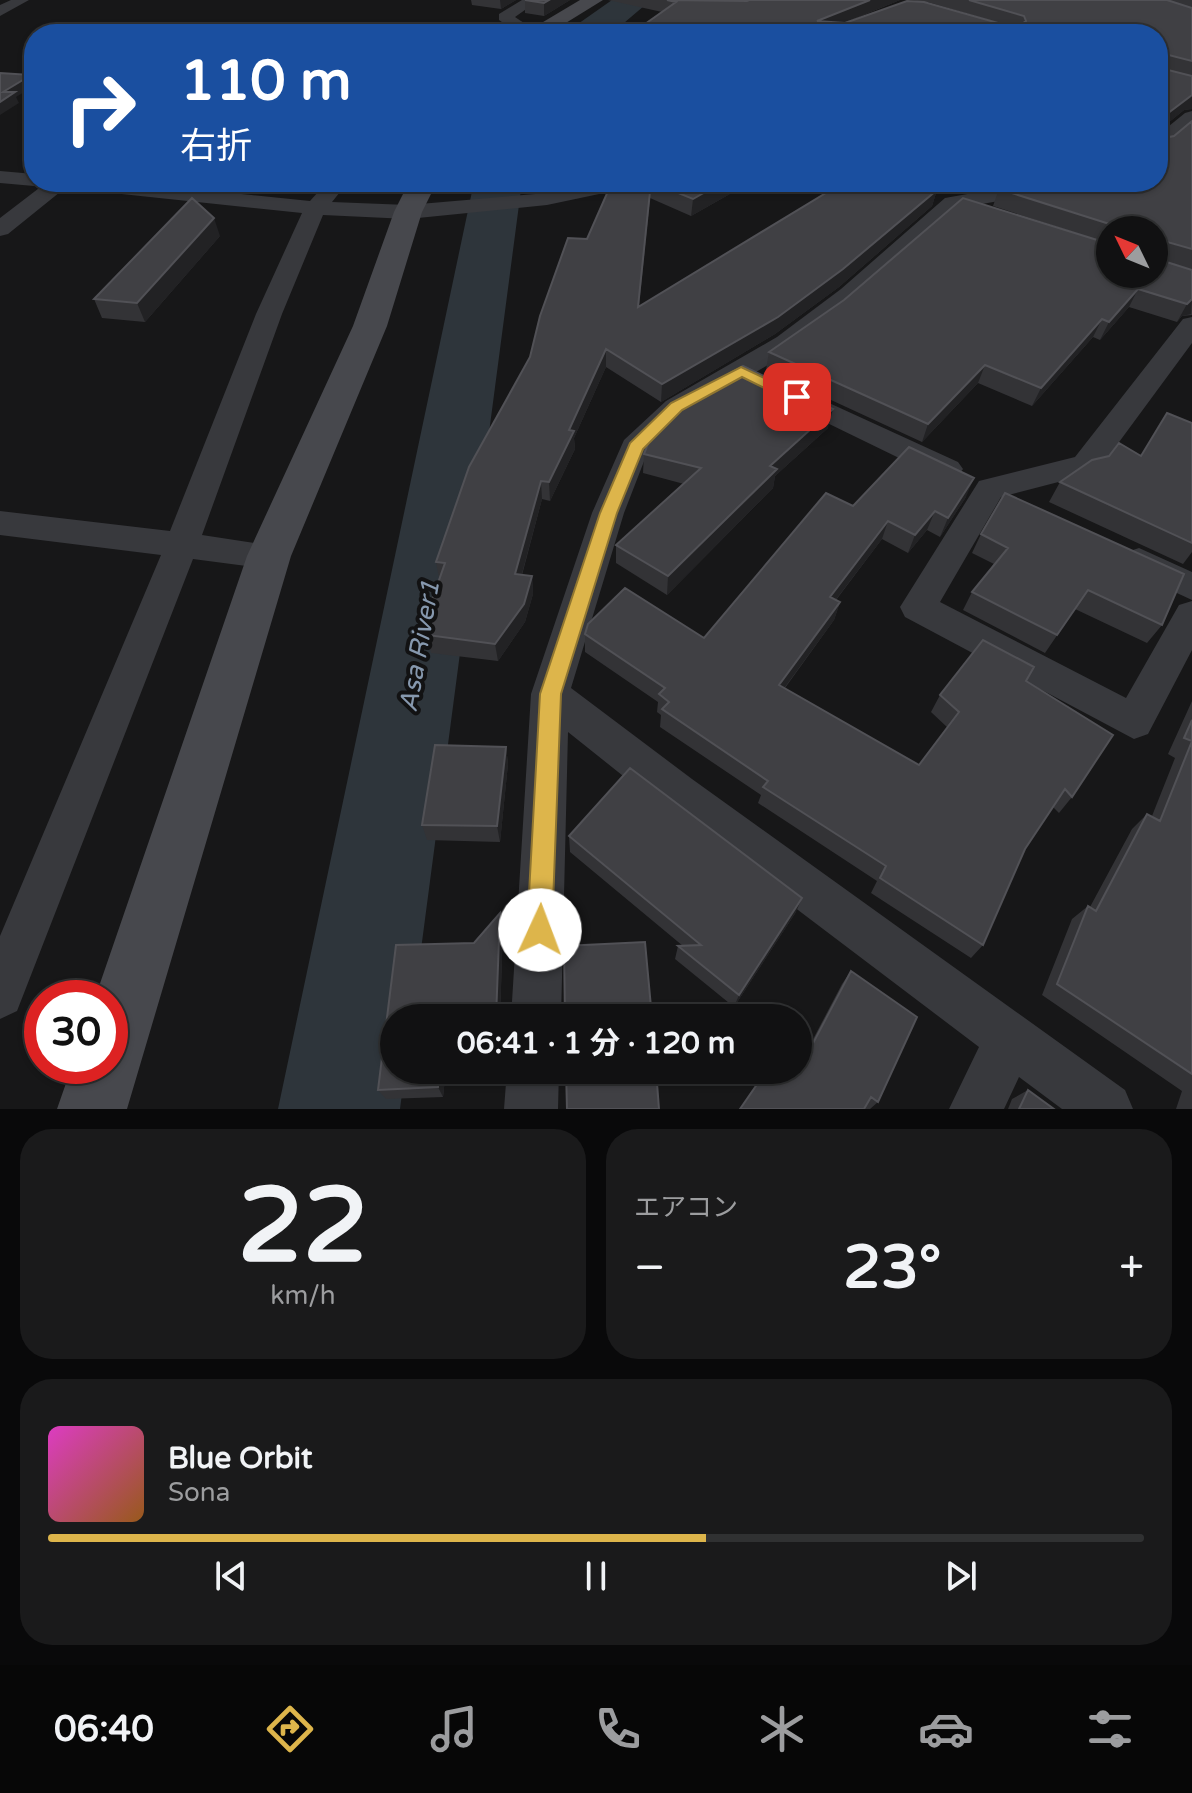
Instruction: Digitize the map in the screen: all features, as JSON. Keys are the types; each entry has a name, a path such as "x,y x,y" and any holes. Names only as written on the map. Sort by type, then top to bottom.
{"street":[{"path":"0,11 22,0"},
{"path":"516,24 504,17 532,0"},
{"path":"551,24 594,0"},
{"path":"1168,137 1192,117"},
{"path":"0,177 24,179"},
{"path":"0,229 50,192"},
{"path":"160,192 315,208 416,197 547,199 580,192"},
{"path":"0,994 181,544 269,314 315,208 329,192"},
{"path":"537,1004 550,694 608,513 635,447 676,407 786,343 850,294 953,203 1015,192"},
{"path":"928,195 995,217"},
{"path":"128,996 269,556 370,326 416,197"},
{"path":"1192,325 1086,465 990,489 918,607 1134,722 1192,615"},
{"path":"741,371 1030,509"},
{"path":"0,523 269,556"},
{"path":"1111,548 1192,587"},
{"path":"550,694 677,793 1106,1109"},
{"path":"976,1109 1010,1040"},
{"path":"92,1109 100,1084"},
{"path":"531,1109 532,1084"}],"building":[{"path":"667,0 870,0 817,21 845,23 907,1 924,2 998,23 1023,23 1026,21 1024,16 969,0 1167,0 1192,8 1192,61 1168,55 1168,24 645,24 676,2"},
{"path":"1168,70 1192,76 1192,95 1168,113"},
{"path":"0,73 24,75 24,79 3,92 15,92 0,102"},
{"path":"1192,121 1192,249 1168,242 1168,216 1096,216 1096,220 1008,192 1168,192 1168,137"},
{"path":"608,192 650,192 638,307 828,192 935,192 843,269 778,317 662,384 606,349 569,430 574,431 549,482 541,481 515,574 532,576 524,604 495,644 427,635 434,618 427,614 445,563 436,562 469,467 530,357 540,316 568,238 587,239"},
{"path":"676,192 705,192 693,199"},
{"path":"192,198 214,218 137,303 94,299"},
{"path":"963,198 1096,240 1096,288 1168,288 1168,262 1192,270 1192,299 1187,304 1138,289 1109,322 1102,319 1041,388 985,365 928,424 769,352 844,300"},
{"path":"743,366 833,409 770,466 777,469 668,576 616,545 701,468 644,454 652,434 690,396"},
{"path":"1167,413 1192,423 1192,543 1060,482 1092,460 1109,456 1119,443 1141,456"},
{"path":"909,447 974,478 948,518 935,511 915,535 888,521 830,597 840,602 779,685 919,765 959,712 940,695 983,640 1034,667 1026,681 1113,735 1072,797 1065,789 1025,849 983,945 880,878 886,866 763,787 768,781 662,709 669,702 659,694 665,688 585,634 588,624 625,588 704,638 826,493 853,506"},
{"path":"1005,493 1184,574 1162,625 1088,590 1057,635 972,592 1008,548 981,534"},
{"path":"1192,720 1192,741 1184,738"},
{"path":"1192,741 1192,1074 1057,984 1088,906 1096,911 1147,814 1160,821"},
{"path":"435,745 506,747 497,826 422,825"},
{"path":"630,768 802,898 739,995 678,946 701,945 569,836"},
{"path":"500,913 497,1004 389,1004 396,945 474,943"},
{"path":"645,942 651,1004 565,1004 564,946"},
{"path":"851,971 917,1017 878,1102 871,1097 864,1109 740,1109 757,1084 812,1084 812,1045"},
{"path":"380,1074 380,1084 438,1084 438,1087 378,1090"},
{"path":"566,1084 657,1084 659,1109 567,1109"},
{"path":"1028,1090 1054,1109 1019,1109"}],"waterway":[{"name":"Asa River1","path":"602,24 634,0"},
{"name":"Asa River1","path":"339,1109 496,192"}],"route":[{"path":"540,930 550,694 608,513 635,447 676,407 741,371 797,397"}]}
